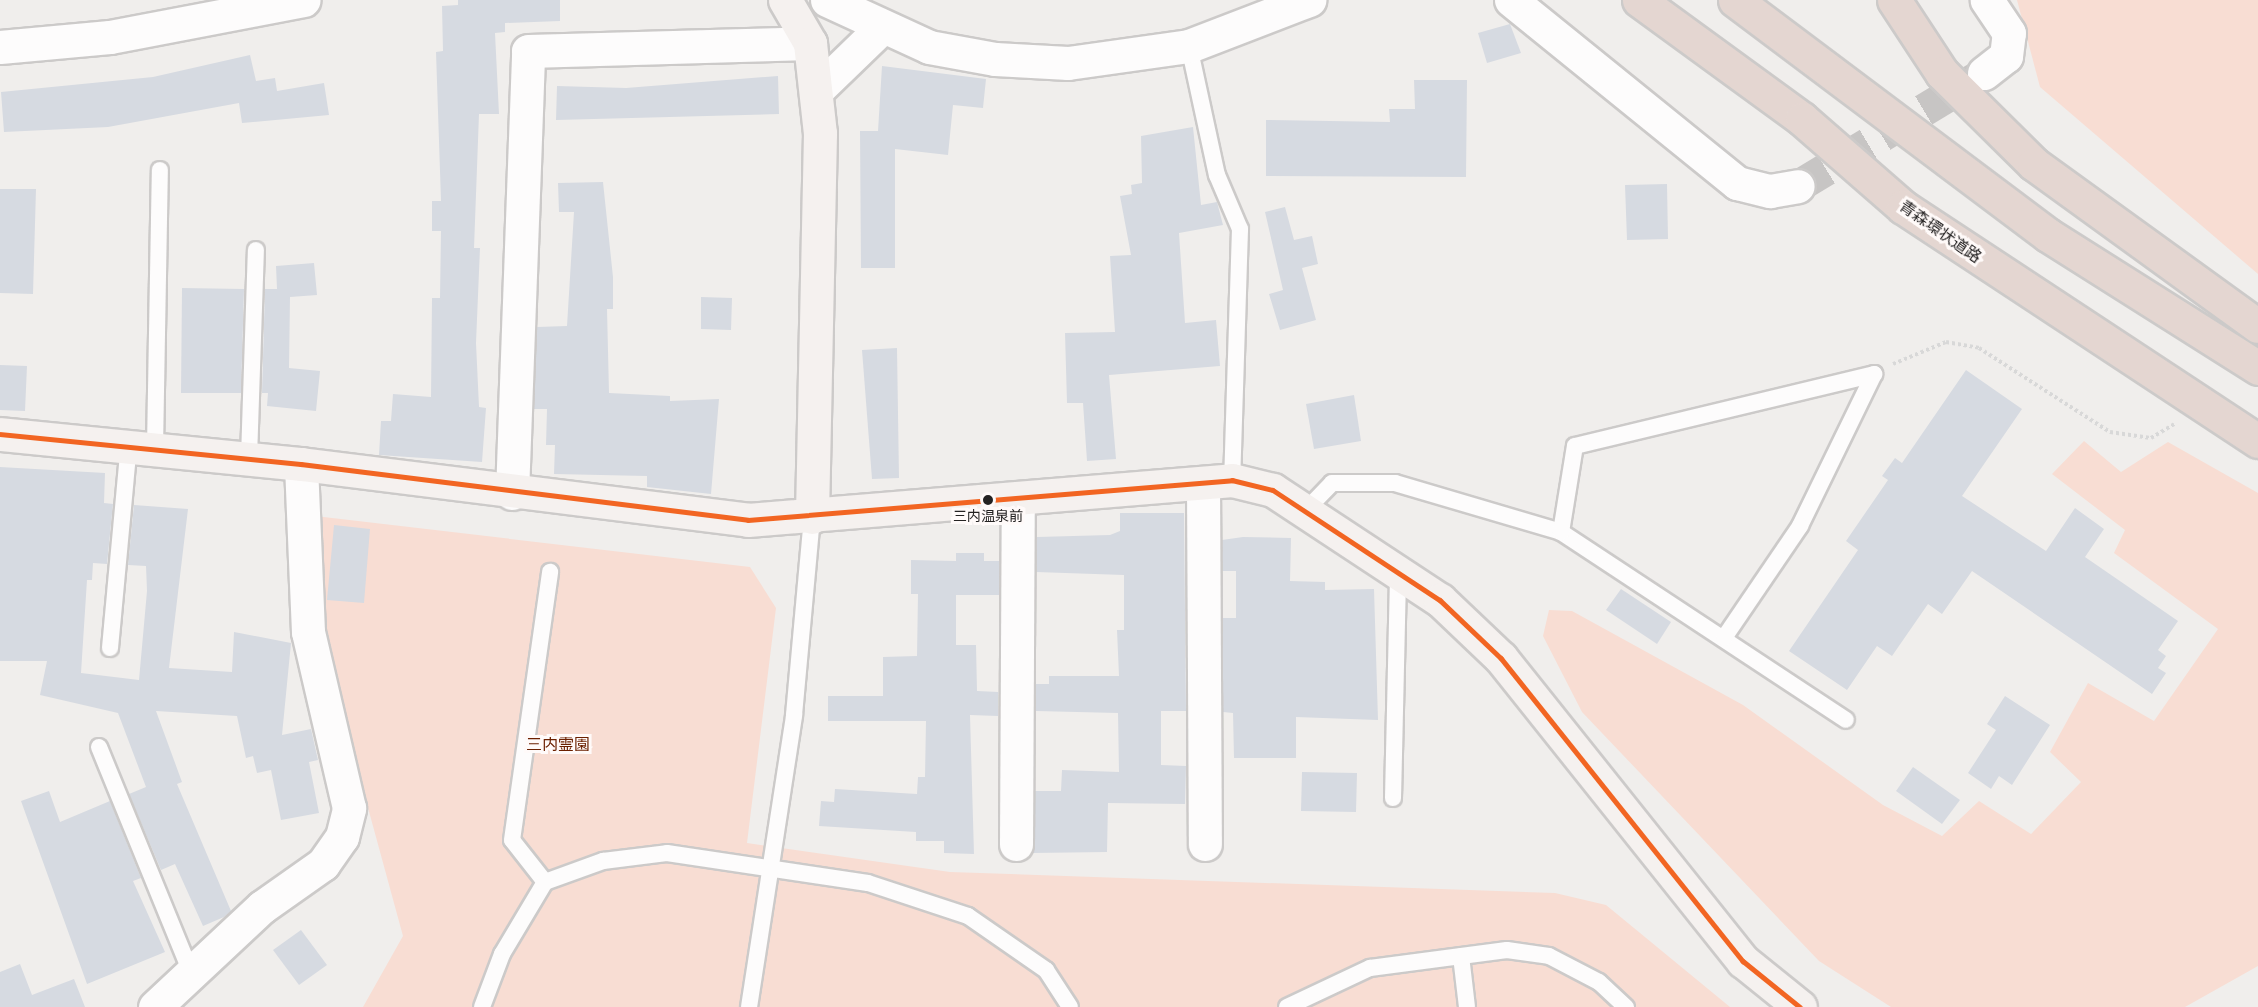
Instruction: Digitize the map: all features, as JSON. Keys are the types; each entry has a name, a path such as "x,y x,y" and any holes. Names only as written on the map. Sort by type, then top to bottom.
{"highway":[{"name":"青森環状道路","path":"1639,0 1802,119 1903,207 2258,441"},
{"path":"1735,0 2048,235 2258,368"},
{"path":"1894,0 1942,73 2034,164 2258,326"}],"street":[{"path":"0,47 110,37 304,0"},
{"path":"785,0 810,43 816,91 820,278 812,517"},
{"path":"827,0 880,29 929,47 1016,60 1129,58 1189,46 1309,0"},
{"path":"1511,0 1737,183 1770,191 1798,186"},
{"path":"1984,73 2006,56 2009,33 1988,0"},
{"path":"816,91 880,29"},
{"path":"512,493 528,51 810,43"},
{"path":"0,434 249,458 512,493 748,520 812,517 1217,482 1273,490 1308,509 1440,600 1501,658 1743,961 1800,1007"},
{"path":"155,1007 190,970 262,907 323,864 342,837 347,818 308,632 301,464"},
{"path":"1205,844 1217,482"},
{"path":"1016,844 1018,498"}],"lane":[{"path":"1189,46 1217,175 1240,230 1217,482"},
{"path":"110,648 142,446 160,170"},
{"path":"249,458 256,250"},
{"path":"1561,532 1575,446 1874,374"},
{"path":"1724,638 1800,526 1874,374"},
{"path":"1308,509 1332,483 1395,483 1561,532 1846,720"},
{"path":"749,1007 794,715 812,517"},
{"path":"1393,798 1398,571"},
{"path":"545,882 512,840 550,572"},
{"path":"99,747 190,970"},
{"path":"482,1007 502,954 545,882 603,861 666,853 770,865 868,883 968,916 1046,970 1070,1007"},
{"path":"1287,1007 1370,968 1507,950 1549,956 1599,982 1626,1007"},
{"path":"1461,956 1467,1007"}],"path":[{"path":"1874,374 1946,342 1979,348 2129,439 2151,438 2180,420"}],"green space":[{"path":"2017,0 2258,0 2258,274 2040,87"},
{"path":"2084,441 2121,472 2168,442 2258,493 2258,966 2185,1007 1891,1007 1819,961 1582,712 1543,636 1549,610 1572,611 1743,705 1883,805 1942,836 1979,801 2031,834 2081,782 2050,752 2088,683 2154,721 2218,629 2114,553 2125,530 2052,474"},
{"name":"三内霊園","path":"315,516 750,567 776,608 747,843 950,872 1555,893 1606,905 1730,1007 363,1007 403,936 317,621"}],"building":[{"path":"458,0 560,0 560,21 505,23 505,32 495,33 499,114 479,114 474,248 480,248 476,343 479,407 486,408 482,462 379,455 381,421 391,421 393,394 431,397 432,298 440,298 441,231 432,231 432,201 441,201 436,52 443,51 442,6 458,5"},
{"path":"1510,24 1521,53 1487,63 1478,33"},
{"path":"250,55 256,81 275,78 277,91 324,83 329,115 242,123 239,103 108,127 4,132 1,92 153,77"},
{"path":"882,66 986,79 983,108 953,105 948,155 895,149 895,268 861,268 860,131 878,131"},
{"path":"778,76 779,114 556,120 557,86 626,88"},
{"path":"1414,80 1467,80 1466,177 1266,176 1266,120 1390,122 1389,109 1415,109"},
{"path":"1193,127 1201,205 1217,202 1223,225 1179,233 1185,323 1216,320 1220,366 1109,375 1116,459 1087,461 1083,403 1067,403 1065,333 1115,332 1110,256 1131,255 1120,196 1132,194 1131,185 1142,183 1141,136"},
{"path":"603,182 613,277 613,309 607,309 609,393 670,396 670,401 719,399 711,494 647,487 647,476 554,474 555,445 546,445 547,409 534,409 537,327 567,326 574,212 559,212 558,183"},
{"path":"1667,184 1668,239 1627,240 1625,185"},
{"path":"0,189 36,189 33,294 0,293"},
{"path":"1285,207 1294,240 1312,236 1318,264 1302,268 1316,320 1280,330 1269,294 1283,290 1265,212"},
{"path":"314,263 317,295 290,297 289,368 320,371 316,411 267,406 268,393 262,393 265,289 277,289 276,266"},
{"path":"182,288 244,289 241,393 181,393"},
{"path":"701,297 732,298 731,330 701,329"},
{"path":"897,348 899,478 872,479 862,350"},
{"path":"0,365 27,366 25,411 0,410"},
{"path":"1966,370 2022,409 1962,496 2046,551 2075,508 2104,529 2085,557 2178,621 2158,650 2166,656 2158,668 2166,673 2152,694 1972,571 1942,614 1928,604 1892,656 1877,646 1847,690 1789,651 1858,550 1846,541 1888,480 1882,476 1895,458 1902,463"},
{"path":"1354,395 1361,441 1314,449 1306,404"},
{"path":"0,467 105,473 104,503 113,504 107,564 93,563 92,580 87,580 81,673 139,680 147,591 146,566 128,565 134,505 188,509 169,668 232,672 234,632 291,643 282,735 311,729 318,760 309,762 319,813 281,820 271,770 257,773 253,756 246,758 237,716 156,711 182,782 177,784 231,911 224,917 203,926 175,864 161,870 129,794 146,787 118,713 40,695 47,661 0,661"},
{"path":"1120,513 1184,513 1186,711 1161,711 1161,765 1186,766 1185,804 1108,803 1107,852 1032,853 1035,791 1061,791 1062,770 1119,772 1118,713 1036,711 1036,684 1049,684 1049,676 1119,676 1117,630 1124,630 1124,575 1036,572 1037,537 1110,535 1120,531"},
{"path":"334,525 370,529 364,603 327,600"},
{"path":"1243,537 1291,538 1290,581 1325,582 1325,590 1374,589 1378,720 1296,717 1296,758 1234,758 1233,713 1223,712 1222,618 1236,618 1236,571 1222,571 1222,540"},
{"path":"956,553 984,553 984,561 999,561 999,595 956,595 956,645 976,645 977,691 998,692 998,716 970,715 974,854 944,853 944,841 916,841 916,832 819,826 821,801 834,802 835,789 917,794 918,777 925,777 926,721 828,721 828,696 883,696 883,657 917,656 918,594 911,594 911,560 956,561"},
{"path":"1621,589 1671,622 1657,644 1606,610"},
{"path":"2005,696 2050,725 2012,785 1999,776 1991,789 1968,773 1996,730 1987,724"},
{"path":"1913,767 1960,800 1942,824 1896,791"},
{"path":"1302,772 1357,773 1356,812 1301,811"},
{"path":"49,791 60,822 110,801 141,878 133,881 165,952 87,984 21,801"},
{"path":"301,930 327,965 299,985 273,950"},
{"path":"20,964 32,995 74,979 85,1007 0,1007 0,972"}],"tunnel":[{"path":"1798,186 1983,74"}],"transit line":[{"path":"0,434 301,464 748,520 1232,480 1273,490 1440,600 1501,658 1743,961 1800,1007"}],"place":[{"name":"三内温泉前","path":"988,500"}]}
